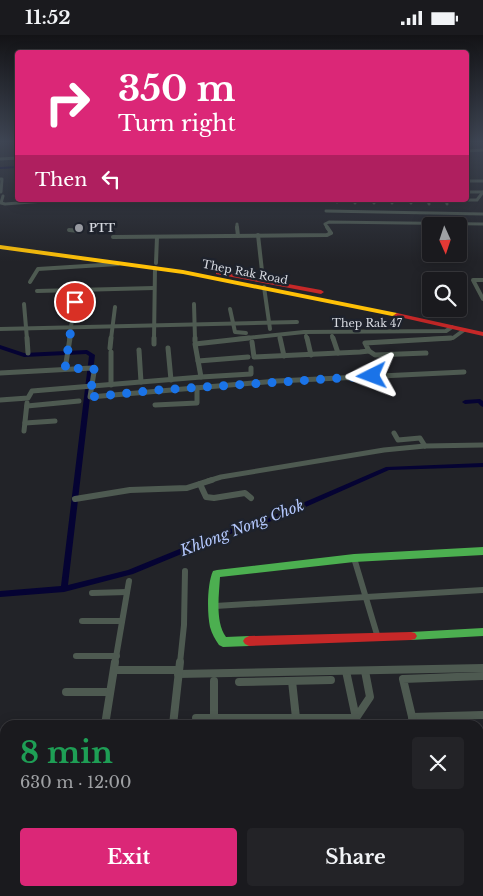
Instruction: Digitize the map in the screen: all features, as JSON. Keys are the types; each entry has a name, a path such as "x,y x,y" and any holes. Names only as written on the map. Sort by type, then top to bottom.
{"main road":[{"name":"Thep Rak Road","path":"0,242 68,253"},
{"name":"Thep Rak Road","path":"0,247 87,255 156,265 264,284 483,329"},
{"name":"Thep Rak Road","path":"87,255 123,263 156,265"},
{"name":"Thep Rak Road","path":"264,284 483,334"},
{"path":"483,551 354,558 217,574 215,578 214,607 216,635 218,640 223,642 378,638 483,632"}],"street":[{"path":"469,192 483,192"},
{"path":"469,200 477,200 483,192"},
{"path":"2,194 1,203 31,202"},
{"path":"326,211 483,213"},
{"path":"114,237 330,234 325,224 329,222 483,224"},
{"path":"237,224 238,235"},
{"path":"69,230 80,231"},
{"path":"258,235 270,329"},
{"path":"154,344 154,289 157,237"},
{"path":"30,282 38,269 123,263"},
{"path":"483,281 473,280 483,299"},
{"path":"36,291 154,289"},
{"path":"65,369 75,302"},
{"path":"194,303 195,341"},
{"path":"24,304 28,329 28,353"},
{"path":"111,385 110,350 114,307"},
{"path":"230,309 236,333 246,333"},
{"path":"0,329 297,322"},
{"name":"Thep Rak 47","path":"198,361 195,344 304,332 446,331 452,327"},
{"path":"365,343 453,338 464,330"},
{"path":"281,336 284,356"},
{"path":"306,336 311,355"},
{"path":"332,336 338,353"},
{"path":"362,336 369,351 375,355 426,353"},
{"path":"252,342 254,357 369,351"},
{"path":"168,348 171,379"},
{"path":"139,350 142,382"},
{"path":"201,377 198,361 248,357"},
{"path":"0,373 91,368 94,372 89,386 90,397 196,388 464,372"},
{"path":"24,431 28,398 32,391 251,373 250,368"},
{"path":"155,405 197,403 196,388"},
{"path":"0,400 28,398"},
{"path":"27,406 79,401"},
{"path":"24,423 55,421"},
{"path":"394,433 398,440 420,438 425,446"},
{"path":"75,499 130,490 187,488 221,477 384,450 425,446 483,445"},
{"path":"200,484 206,497 245,493 251,498"},
{"path":"354,558 367,596 378,638"},
{"path":"173,720 184,625 185,571"},
{"path":"106,720 129,581"},
{"path":"214,607 483,590"},
{"path":"92,593 127,592"},
{"path":"82,621 122,621"},
{"path":"76,656 117,656"},
{"path":"114,670 178,672 483,669"},
{"path":"346,671 356,720"},
{"path":"357,720 370,697 365,671"},
{"path":"413,720 404,679 483,676"},
{"path":"214,681 214,718"},
{"path":"292,681 296,718"},
{"path":"239,682 331,681"},
{"path":"66,692 110,692"},
{"path":"425,720 483,715"},
{"path":"196,718 336,720"}],"waterway":[{"path":"0,347 24,355 87,352 92,355 64,589"},
{"path":"465,402 480,401 483,405"},
{"name":"Khlong Nong Chok","path":"64,589 130,572 228,532 279,516 388,468 483,465"},
{"name":"Khlong Nong Chok","path":"0,594 64,589"}],"traffic: fast":[{"path":"249,641 223,642 219,636 214,620 215,578 217,574 354,558 483,551"},
{"path":"411,636 483,632"}],"traffic: slow":[{"path":"0,247 183,272 397,315"}],"traffic: jam":[{"path":"218,273 321,292"},
{"path":"397,315 483,334"},
{"path":"249,641 411,636"}],"place":[{"name":"PTT","path":"79,228"}],"route":[{"path":"75,302 65,369 94,369 90,397 158,390 372,376"}]}
